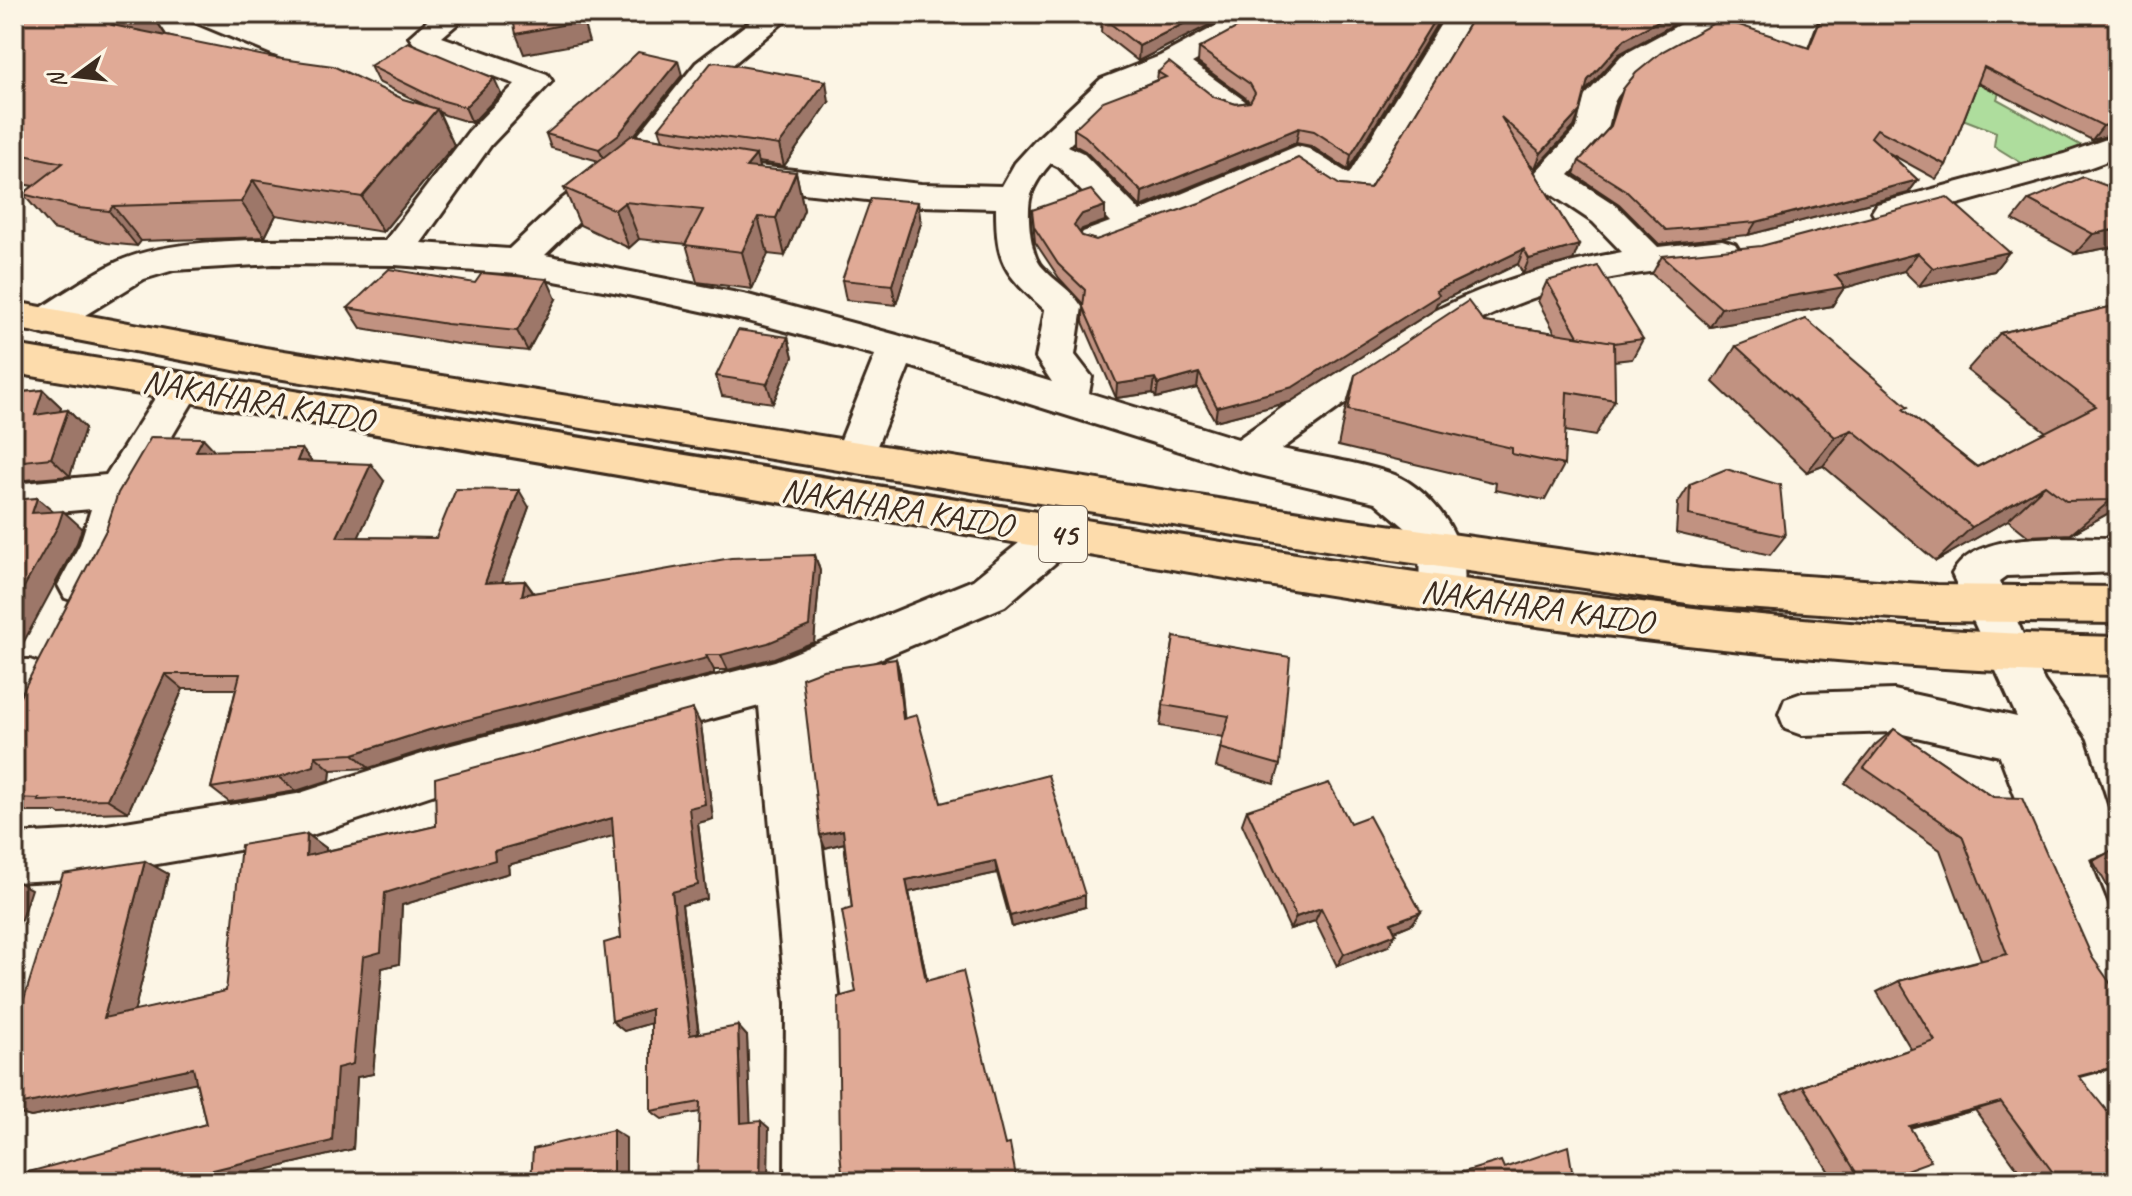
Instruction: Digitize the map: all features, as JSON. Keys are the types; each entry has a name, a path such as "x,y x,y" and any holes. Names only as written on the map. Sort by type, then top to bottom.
{"main road":[{"name":"NAKAHARA KAIDO","path":"30,319 265,362 854,457 1701,587 1987,604 2118,605"},
{"name":"NAKAHARA KAIDO","path":"14,359 1060,534 1442,593 1735,633 2010,654 2118,656"}],"street":[{"path":"122,14 183,31 306,80"},
{"path":"395,253 480,138 536,81 429,43 424,37 454,14"},
{"path":"517,262 574,207 638,157 707,70 778,14"},
{"path":"1067,402 1073,377 1055,358 1064,307 1026,273 1014,249 1013,197 1027,170 1112,86 1171,62 1260,14"},
{"path":"1095,240 1190,205 1297,156 1354,192 1462,14"},
{"path":"1648,258 1605,214 1548,177 1592,131 1600,97 1622,71 1721,14"},
{"path":"1925,14 1944,23 1961,14"},
{"path":"1171,62 1234,108"},
{"path":"445,128 480,138"},
{"path":"1851,223 2049,169 2118,145"},
{"path":"1047,148 1071,160 1134,226"},
{"path":"638,157 692,168 921,195 1013,197"},
{"path":"1243,456 1348,384 1473,308 1531,287 1615,263 1749,250"},
{"path":"30,319 131,270 174,258 274,252 395,253 517,262 748,308 897,348 1243,456 1387,489 1423,518 1440,549 1442,593"},
{"path":"854,457 897,348"},
{"path":"19,690 55,632 101,545 118,490 182,388"},
{"path":"14,500 118,490"},
{"path":"14,858 63,878 297,817 444,769 780,680 989,593 1060,534"},
{"path":"2057,843 2091,835 2068,755 2027,694 1974,574 1998,559 2118,555"},
{"path":"780,680 813,1003 814,1182"},
{"path":"1802,714 1894,711 2018,739 2103,959 2118,979"}],"green space":[{"path":"1944,65 2001,86 1997,99 2082,146 2028,167 1994,146 1996,132 1914,100"}],"building":[{"path":"14,14 130,14 112,25 275,58 333,66 403,99 437,109 362,197 253,180 241,202 113,206 109,211 78,208 23,194 63,163 14,153"},
{"path":"512,14 580,14 582,21 516,34"},
{"path":"1109,14 1203,14 1139,46 1102,17"},
{"path":"1262,14 1438,14 1351,155 1314,131 1299,128 1142,192 1074,129 1103,101 1166,77 1158,72 1169,62 1214,97 1236,104 1250,102 1255,93 1250,84 1199,48"},
{"path":"1475,14 1671,14 1625,39 1588,80 1580,111 1541,153 1501,117 1579,245 1529,259 1524,249 1436,291 1439,295 1293,387 1217,407 1199,373 1158,384 1155,378 1117,384 1083,307 1085,290 1058,264 1034,227 1032,210 1091,190 1105,206 1082,214 1074,225 1082,236 1096,240 1205,201 1298,158 1340,185 1370,188"},
{"path":"1823,14 1934,14 1952,21 1970,14 2118,14 2118,122 2103,126 1984,67 1946,165 1877,129 1871,137 1918,180 1756,222 1666,230 1625,190 1579,161 1611,126 1623,89 1636,73 1663,51 1721,19 1809,48"},
{"path":"408,42 494,78 465,107 437,99 370,66"},
{"path":"638,52 678,61 619,134 599,149 546,134 599,89"},
{"path":"711,63 826,81 779,145 659,128"},
{"path":"632,135 756,155 746,167 796,172 776,218 758,217 742,252 685,245 703,210 625,202 615,210 564,188"},
{"path":"2083,177 2118,190 2118,229 2093,234 2029,200"},
{"path":"1947,197 2009,252 1933,268 1918,253 1835,275 1845,287 1721,308 1662,256 1761,246"},
{"path":"871,198 918,202 892,285 842,280"},
{"path":"1598,266 1643,339 1614,343 1578,336 1547,281"},
{"path":"389,269 475,283 482,273 547,279 517,331 447,324 348,308"},
{"path":"1468,301 1484,322 1614,342 1615,400 1567,392 1564,465 1512,454 1512,448 1348,410 1355,375"},
{"path":"2118,305 2118,496 2111,500 2066,501 2045,485 1972,527 1852,430 1835,437 1736,346 1806,319 1908,407 1903,409 1977,467 2096,406 2000,333"},
{"path":"738,330 788,337 767,384 716,376"},
{"path":"43,390 35,415 68,410 51,458 14,462 14,393"},
{"path":"151,437 203,438 196,451 302,449 297,461 371,464 337,537 436,538 456,489 519,490 485,583 525,581 522,595 731,558 815,555 809,626 768,643 721,655 706,655 707,658 429,730 353,754 315,756 314,766 279,777 211,788 240,674 165,674 107,799 38,801 14,798 14,708 106,530 118,493"},
{"path":"1726,469 1780,485 1785,536 1689,515 1690,484"},
{"path":"37,498 32,513 63,511 58,526 14,605 14,500"},
{"path":"1174,637 1290,657 1280,765 1220,748 1229,716 1163,705"},
{"path":"896,659 903,719 917,715 941,803 1048,775 1085,895 1010,916 995,861 906,880 926,981 963,971 1005,1145 1010,1144 1017,1182 843,1182 838,997 856,992 842,911 852,908 843,830 820,835 802,678 823,670"},
{"path":"693,709 705,804 689,808 698,885 672,892 690,1035 738,1026 741,1123 761,1121 760,1182 697,1182 700,1102 651,1111 651,1009 612,1021 604,943 621,938 612,818 494,851 495,860 385,893 381,952 363,957 353,1064 337,1068 332,1141 164,1182 14,1182 14,1176 206,1124 193,1068 14,1106 14,1031 63,874 145,861 104,1018 226,991 241,845 307,834 306,856 436,826 435,778"},
{"path":"1894,729 1993,797 2022,798 2092,957 2118,994 2118,1066 2079,1076 2118,1125 2118,1182 2060,1182 2001,1102 1909,1126 1931,1161 1873,1182 1862,1182 1803,1086 1935,1041 1899,981 2007,954 1962,836 1864,768"},
{"path":"1329,783 1350,823 1369,816 1421,912 1391,923 1396,934 1344,954 1321,908 1296,917 1247,810"},
{"path":"613,1130 613,1182 531,1182 533,1149"},
{"path":"1568,1146 1574,1182 1430,1182 1501,1161 1504,1168"}]}
